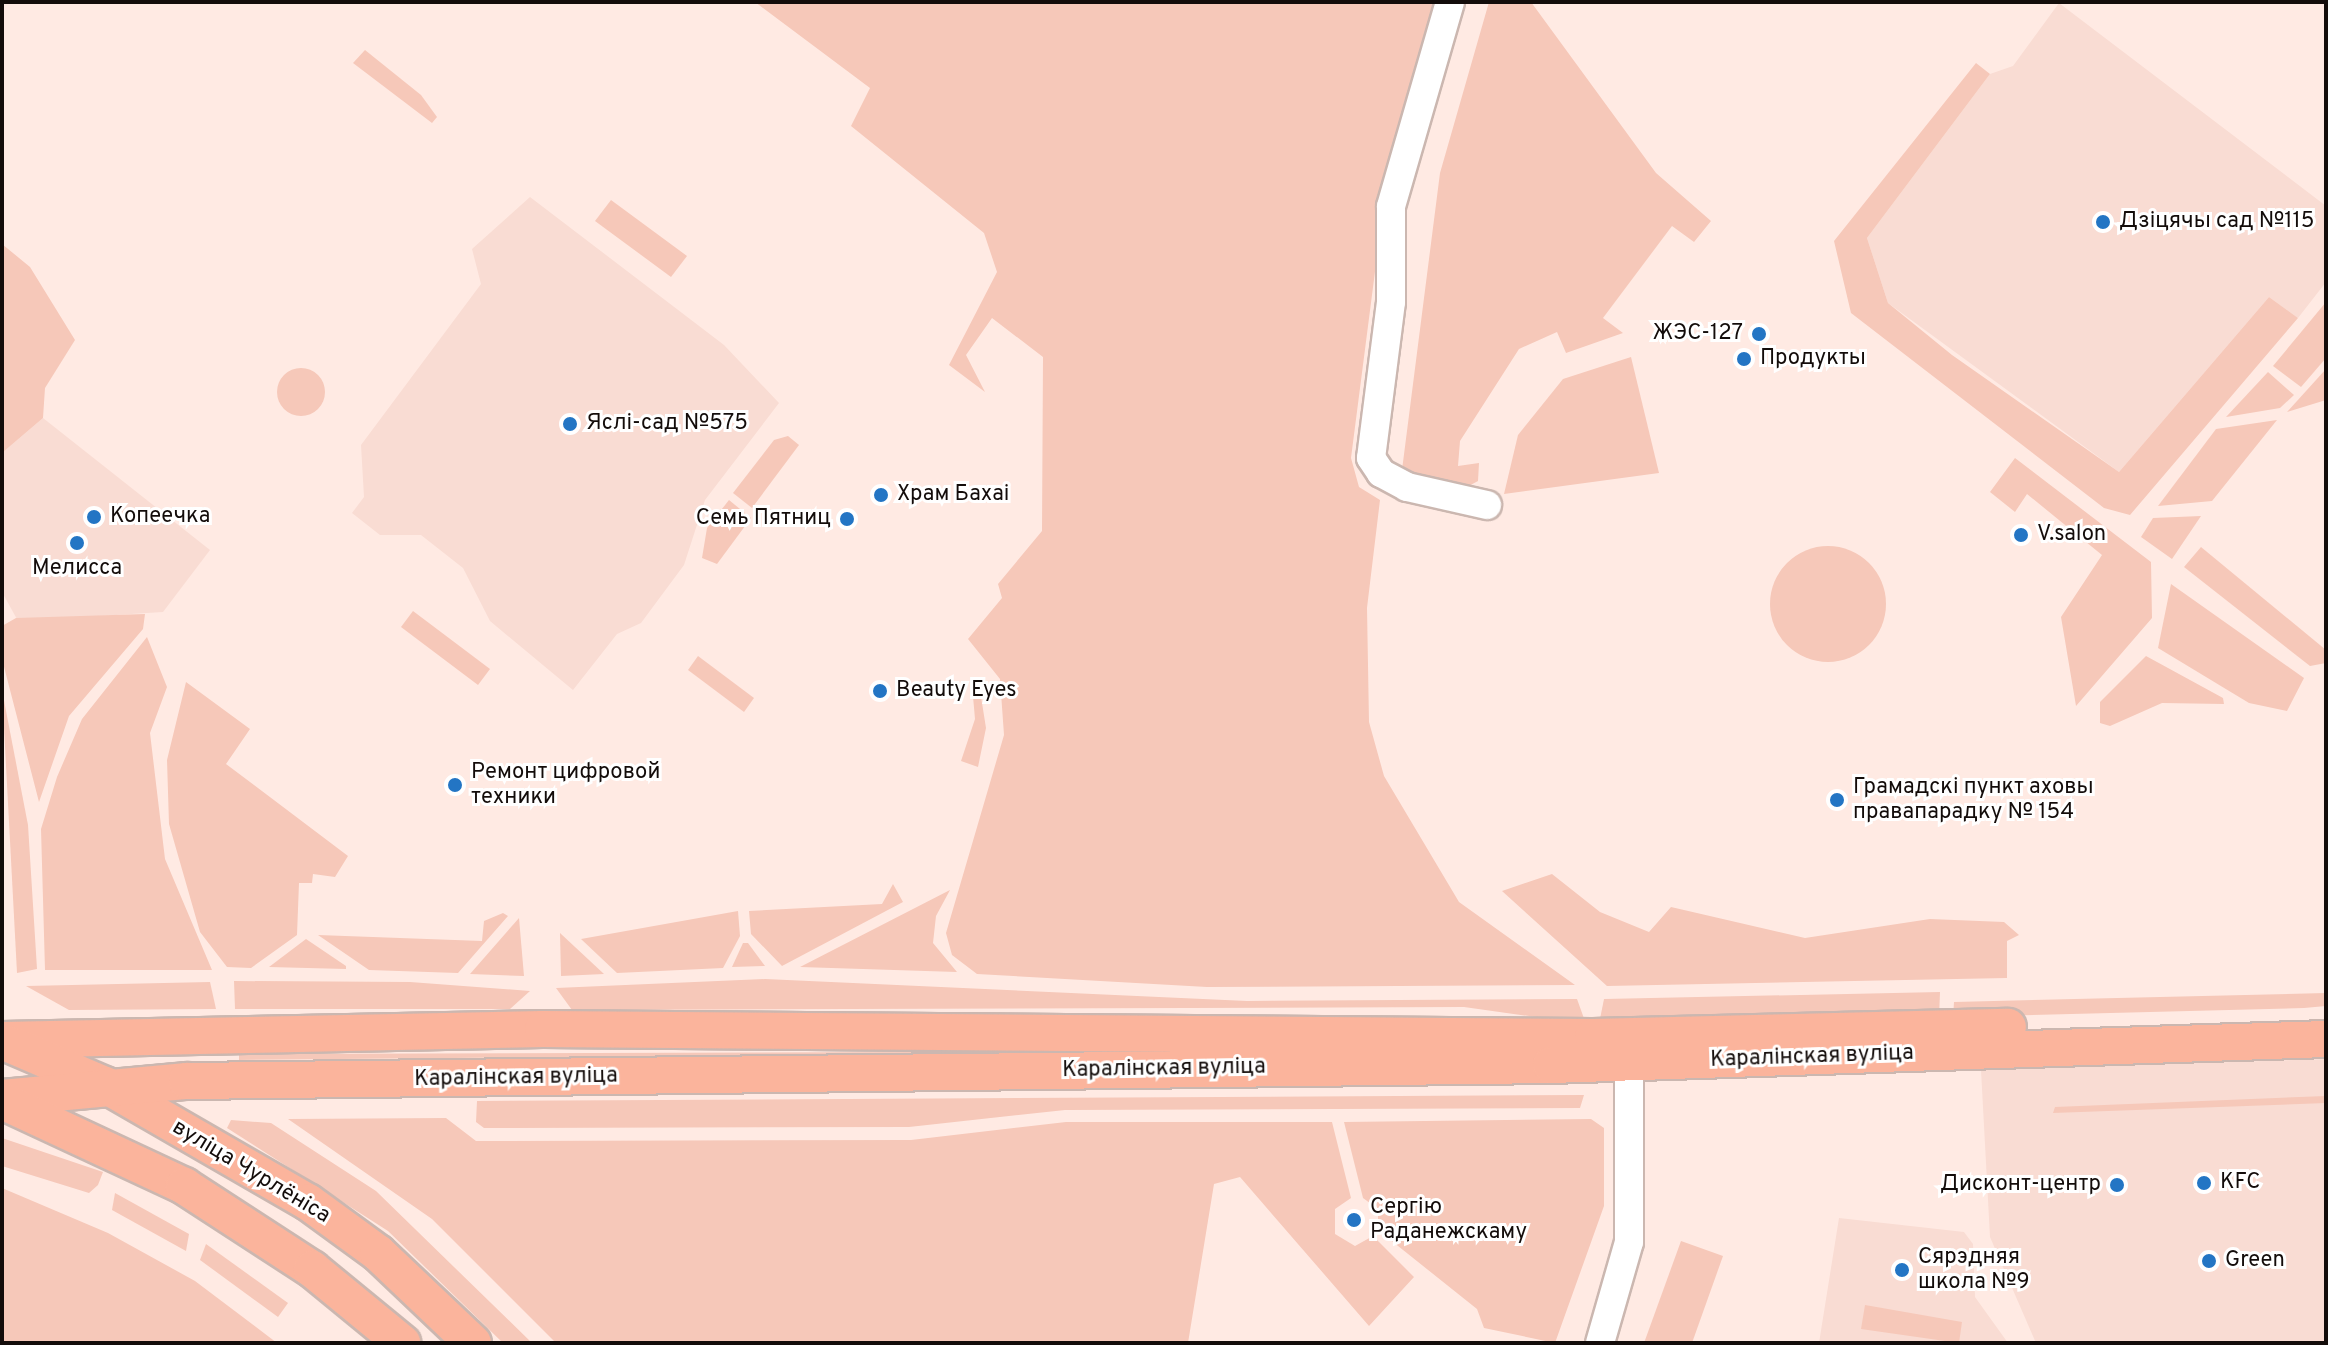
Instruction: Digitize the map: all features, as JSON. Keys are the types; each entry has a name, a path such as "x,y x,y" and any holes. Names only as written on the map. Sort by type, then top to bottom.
{"main road":[{"name":"Каралінская вуліца","path":"2,1100 105,1085 187,1081 1057,1071 2326,1017"},
{"name":"Каралінская вуліца","path":"2,1041 1055,1029 1628,1049 2326,1039"},
{"path":"1055,1029 1057,1071"},
{"name":"вуліца Чурлёніса","path":"2,1041 105,1085 339,1224 473,1343"},
{"path":"175,1127 165,1105 187,1081"},
{"path":"2,1100 184,1186 312,1269 402,1343"}],"street":[{"path":"1450,2 1391,207 1391,302 1371,458 1381,473 1407,487 1487,505"},
{"path":"1600,1343 1631,1228 1628,1049"}],"shaded area":[{"path":"755,2 1436,2 1389,163 1351,458 1359,487 1380,500 1367,608 1369,722 1384,776 1459,902 1575,985 1207,987 977,974 952,955 946,933 1004,735 1000,679 968,639 1002,598 998,584 1042,531 1043,357 992,318 966,355 985,392 949,365 997,272 984,233 851,126 870,88"},
{"path":"1489,2 1531,2 1656,173 1711,221 1694,242 1672,226 1603,318 1623,333 1566,353 1557,332 1519,349 1460,441 1458,466 1479,463 1478,481 1465,488 1402,470 1440,173"},
{"name":"Дзіцячы сад №115","path":"2059,3 2326,206 2326,282 2298,318 2269,297 2119,472 1888,303 1867,238 1990,74 2013,66"},
{"path":"365,50 421,95 437,117 432,123 353,63"},
{"path":"1976,63 1990,74 1867,238 1888,303 1952,355 2119,472 2269,297 2298,318 2130,515 2104,508 1851,313 1834,241"},
{"name":"Яслі-сад №575","path":"530,197 724,345 779,403 705,500 684,565 641,623 617,634 573,690 490,621 463,568 421,535 380,535 352,513 364,497 361,445 481,284 472,249"},
{"path":"611,200 687,256 671,277 595,221"},
{"path":"2,244 30,267 75,340 45,388 43,418 2,453"},
{"path":"2326,302 2326,358 2301,387 2273,366"},
{"path":"1631,357 1659,473 1504,494 1518,435 1563,379"},
{"path":"301,368 318,375 325,392 318,409 301,416 284,409 277,392 284,375"},
{"path":"2326,369 2326,400 2287,412"},
{"path":"2268,372 2294,395 2280,408 2226,417"},
{"path":"43,418 210,550 163,612 18,621 2,592 2,453"},
{"path":"2277,420 2212,501 2158,506 2216,429"},
{"path":"788,436 799,445 752,508 733,493 774,440"},
{"path":"2015,458 2151,562 2152,618 2076,706 2061,617 2102,555 2027,494 2015,512 1990,492"},
{"path":"729,500 751,518 717,564 702,558 707,528"},
{"path":"2201,516 2172,559 2141,537 2153,518"},
{"path":"1828,546 1850,551 1869,563 1881,582 1886,604 1881,626 1869,645 1850,657 1828,662 1806,657 1787,645 1775,626 1770,604 1775,582 1787,563 1806,551"},
{"path":"2201,547 2326,650 2326,663 2310,666 2184,567"},
{"path":"2171,584 2304,678 2287,711 2249,703 2158,648"},
{"path":"413,611 490,669 478,685 401,627"},
{"path":"145,614 143,629 69,716 39,802 2,659 2,626 16,618"},
{"path":"147,637 167,687 150,733 165,859 212,970 45,970 41,829 57,777 82,719"},
{"path":"698,656 754,698 744,712 688,670"},
{"path":"2146,656 2223,698 2224,704 2162,703 2110,726 2100,723 2100,702"},
{"path":"186,682 250,729 226,764 348,856 335,877 313,874 312,883 299,883 297,935 251,968 227,967 200,932 169,824 167,760"},
{"path":"979,684 986,728 978,767 961,761 975,719 972,685"},
{"path":"2,690 28,825 37,969 17,973"},
{"path":"1552,874 1600,912 1649,932 1671,907 1805,938 1930,919 2004,922 2019,935 2007,941 2007,978 1607,986 1502,891"},
{"path":"893,884 903,902 782,966 751,934 749,911 882,904"},
{"path":"950,890 936,916 933,943 957,972 800,967"},
{"path":"738,911 740,936 723,968 617,973 581,939"},
{"path":"503,913 508,916 458,973 369,970 318,935 482,941 484,921"},
{"path":"519,918 524,976 470,974"},
{"path":"560,933 604,974 561,976"},
{"path":"306,939 346,966 346,969 269,967"},
{"path":"743,943 748,943 765,966 732,967"},
{"path":"765,979 1247,1001 1577,999 1586,1024 1464,1007 572,1010 556,988"},
{"path":"234,981 410,982 530,991 510,1009 235,1009"},
{"path":"210,982 216,1009 69,1010 26,986"},
{"path":"1940,992 1939,1017 1599,1024 1604,999"},
{"path":"2326,993 2326,1006 2304,1008 1953,1017 1954,1002"},
{"path":"914,1052 917,1054 239,1060 239,1054"},
{"path":"2326,1059 2326,1343 2036,1343 1990,1237 1981,1070"},
{"path":"1584,1095 1580,1108 1065,1110 909,1127 484,1128 476,1122 477,1101"},
{"path":"2326,1096 2326,1103 2053,1113 2055,1107"},
{"path":"446,1118 476,1141 911,1140 1066,1122 1332,1122 1351,1198 1335,1209 1335,1234 1355,1246 1373,1236 1414,1277 1369,1326 1240,1177 1214,1184 1188,1343 556,1343 432,1219 288,1119"},
{"path":"1591,1119 1604,1128 1604,1206 1555,1343 1484,1328 1477,1309 1378,1230 1378,1209 1363,1198 1344,1122"},
{"path":"231,1120 271,1123 376,1191 532,1343 503,1343 388,1231 227,1128"},
{"path":"2,1138 103,1172 98,1185 89,1193 2,1166"},
{"path":"2,1188 108,1233 195,1281 277,1343 2,1343"},
{"path":"115,1193 189,1234 186,1251 112,1210"},
{"name":"Сярэдняя школа №9","path":"1839,1218 1964,1232 1973,1244 1975,1297 2008,1343 1819,1343"},
{"path":"1681,1241 1723,1256 1692,1343 1644,1343"},
{"path":"206,1244 288,1303 278,1317 200,1260"},
{"path":"1865,1305 1962,1322 1959,1343 1861,1329"}],"place":[{"name":"Дзіцячы сад №115","path":"2103,222"},
{"name":"ЖЭС-127","path":"1759,334"},
{"name":"Продукты","path":"1744,359"},
{"name":"Яслі-сад №575","path":"570,424"},
{"name":"Храм Бахаі","path":"881,495"},
{"name":"Копеечка","path":"94,517"},
{"name":"Семь Пятниц","path":"847,519"},
{"name":"V.salon","path":"2021,535"},
{"name":"Мелисса","path":"77,543"},
{"name":"Beauty Eyes","path":"880,691"},
{"name":"Ремонт цифровой техники","path":"455,785"},
{"name":"Грамадскі пункт аховы правапарадку № 154","path":"1837,800"},
{"name":"KFC","path":"2204,1183"},
{"name":"Дисконт-центр","path":"2117,1185"},
{"name":"Сергію Раданежскаму","path":"1354,1220"},
{"name":"Green","path":"2209,1261"},
{"name":"Сярэдняя школа №9","path":"1902,1270"}]}
